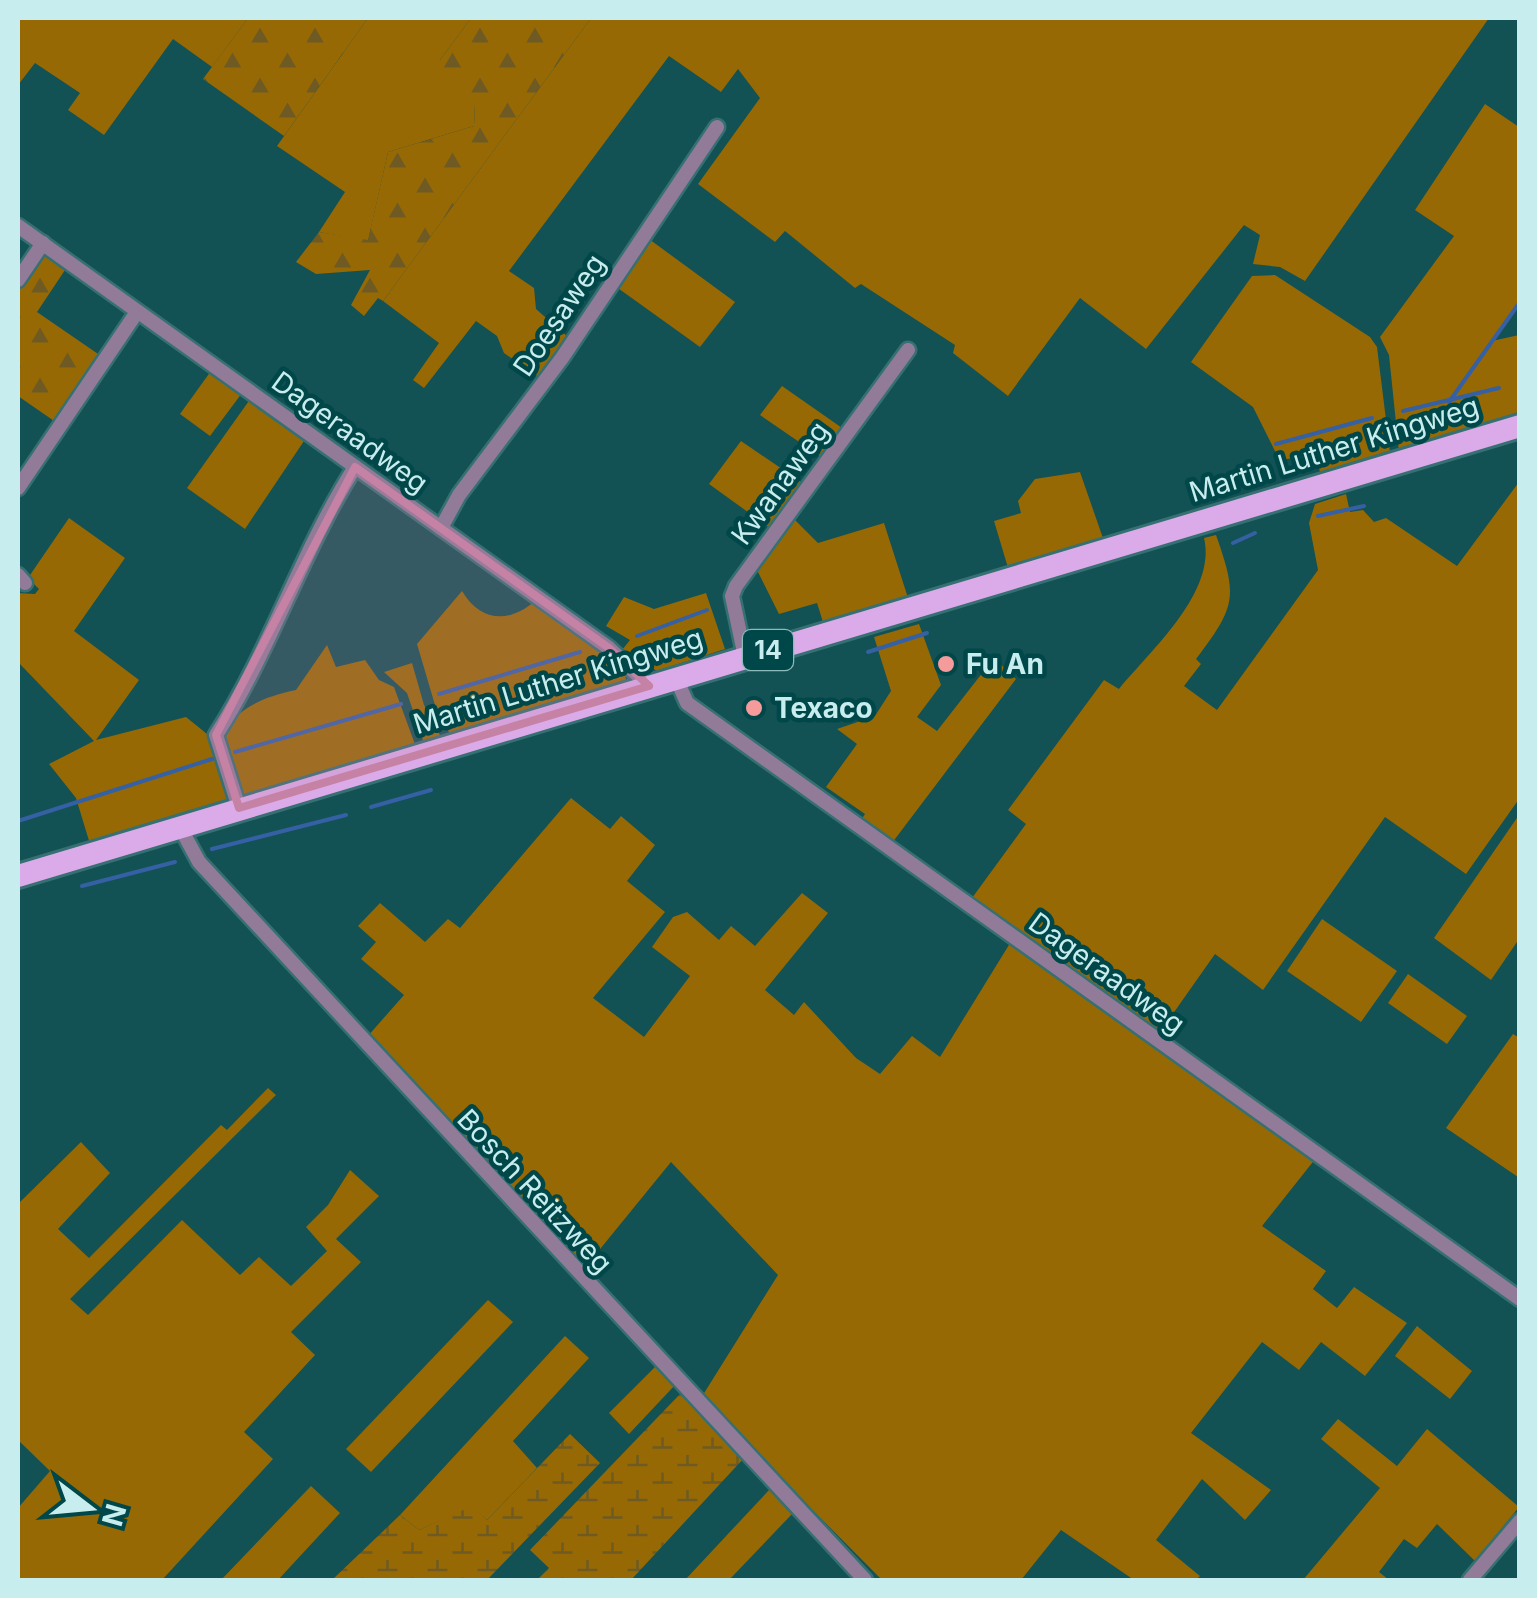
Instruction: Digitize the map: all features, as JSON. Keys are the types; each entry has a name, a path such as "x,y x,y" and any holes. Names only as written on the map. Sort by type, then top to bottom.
{"main road":[{"name":"Martin Luther Kingweg","path":"18,876 1520,426"}],"street":[{"name":"Doesaweg","path":"441,528 459,496 552,374 717,127"},
{"name":"Dageraadweg","path":"18,226 609,648 648,686"},
{"path":"18,280 42,243"},
{"path":"18,488 137,312"},
{"name":"Kwanaweg","path":"744,657 732,596 736,586 908,350"},
{"path":"239,808 216,735 238,704 302,566 354,467"},
{"name":"Dageraadweg","path":"676,678 687,703 1520,1299"},
{"name":"Bosch Reitzweg","path":"180,826 199,862 865,1580"},
{"path":"1470,1580 1520,1521"}],"highlighted area":[{"path":"355,467 609,648 649,686 239,808 216,735"}],"green space":[{"path":"18,18 248,18 212,67 173,39 104,135 68,110 80,93 35,63 18,85"},
{"path":"248,18 368,18 284,136 203,79"},
{"path":"368,18 471,18 440,60 475,104 474,126 388,152 368,241 319,232 345,192 277,146"},
{"path":"471,18 591,18 383,301 378,298 364,316 351,305 370,270 316,274 296,262 319,232 368,240 388,152 474,126 475,104 444,97 440,60"},
{"path":"591,18 1489,18 1305,281 1280,267 1253,264 1260,235 1244,225 1146,349 1080,298 1008,396 953,353 955,345 861,284 855,288 785,231 775,242 698,184 760,98 738,69 721,92 669,56 509,271 534,288 536,309 569,338 540,378 504,353 497,336 476,321 424,388 413,380 439,343 383,301"},
{"path":"1485,104 1519,127 1519,302 1492,341 1519,335 1519,419 1399,452 1389,355 1380,337 1454,236 1415,210"},
{"path":"649,239 735,302 700,347 615,286"},
{"path":"45,251 67,267 37,312 101,356 57,423 18,396 18,291"},
{"path":"1275,275 1370,337 1377,347 1390,452 1321,475 1314,452 1280,461 1253,407 1191,362 1252,276"},
{"path":"211,371 242,393 210,436 180,414"},
{"path":"782,386 845,430 824,459 760,415"},
{"path":"251,398 306,438 245,529 187,488"},
{"path":"741,441 804,484 770,528 709,484"},
{"path":"1080,472 1104,541 1009,571 994,521 1021,513 1018,501 1035,479"},
{"path":"1519,482 1519,799 1466,874 1385,817 1263,990 1215,954 1158,1035 972,898 1026,824 1008,810 1104,680 1119,689 1191,599 1201,579 1204,538 1216,535 1228,573 1229,600 1219,626 1196,659 1201,664 1184,686 1217,710 1318,570 1309,523 1315,504 1346,494 1350,512 1363,510 1374,522 1386,518 1457,566"},
{"path":"791,516 818,543 884,523 909,601 823,622 817,603 779,614 756,568"},
{"path":"69,518 125,558 74,631 139,680 96,740 186,717 212,738 232,803 90,844 76,798 49,764 94,741 18,662 18,593 35,594 39,589 28,578"},
{"path":"462,591 477,608 495,616 514,614 534,602 604,650 624,673 627,685 451,736 435,705 417,644"},
{"path":"706,593 725,649 657,671 622,650 630,640 606,626 624,597 654,609"},
{"path":"919,624 941,685 917,717 937,731 994,658 1016,679 892,843 861,820 865,814 826,787 857,744 837,729 875,716 891,691 874,637"},
{"path":"327,645 336,667 365,660 379,680 394,687 416,747 240,799 222,732 255,704 296,690"},
{"path":"412,663 424,705 441,737 424,743 407,693 384,672"},
{"path":"571,798 610,829 621,816 655,845 627,881 665,912 593,998 644,1037 690,976 652,947 673,917 687,912 719,940 731,926 755,946 802,893 828,913 765,990 794,1015 804,1002 856,1058 880,1074 912,1036 940,1057 1012,940 1316,1158 1262,1226 1326,1271 1313,1289 1337,1308 1354,1287 1407,1323 1365,1376 1321,1342 1299,1370 1262,1342 1191,1433 1271,1490 1245,1520 1202,1479 1156,1540 1200,1576 1196,1580 1134,1580 1061,1530 1021,1580 882,1580 701,1398 778,1275 671,1162 583,1270 367,1037 404,995 361,959 376,942 358,926 380,903 425,942 448,919 460,928"},
{"path":"1519,815 1519,939 1491,980 1434,938"},
{"path":"1322,919 1397,971 1361,1022 1287,971"},
{"path":"1408,974 1467,1016 1447,1044 1388,1003"},
{"path":"1513,1034 1520,1038 1518,1177 1446,1128"},
{"path":"268,1088 276,1095 70,1299 88,1315 182,1220 240,1275 259,1257 291,1286 327,1251 306,1227 328,1205 350,1170 379,1196 336,1239 361,1262 291,1332 315,1355 244,1432 273,1459 162,1580 18,1580 18,1508 50,1471 18,1440 18,1204 81,1142 110,1173 58,1229 89,1258 221,1125 227,1130"},
{"path":"488,1300 513,1322 371,1472 346,1449"},
{"path":"1417,1326 1472,1371 1450,1399 1395,1356"},
{"path":"565,1336 589,1358 513,1441 537,1468 487,1520 472,1507 419,1530 400,1515"},
{"path":"658,1364 676,1384 629,1434 609,1413"},
{"path":"681,1393 744,1458 631,1580 537,1580 549,1568 530,1550"},
{"path":"1338,1419 1397,1466 1427,1429 1519,1507 1475,1561 1437,1524 1417,1548 1404,1539 1379,1572 1389,1580 1303,1580 1380,1488 1321,1439"},
{"path":"570,1434 600,1463 487,1580 332,1580 400,1515 419,1530 472,1506 487,1520"},
{"path":"311,1486 340,1513 278,1580 221,1580"},
{"path":"770,1489 794,1512 729,1580 685,1580"}],"waterway":[{"path":"1449,402 1520,302"},
{"path":"1403,411 1499,388"},
{"path":"1276,444 1372,418"},
{"path":"1318,516 1364,506"},
{"path":"1233,543 1255,533"},
{"path":"637,636 707,610"},
{"path":"868,652 927,633"},
{"path":"439,694 580,652"},
{"path":"235,752 401,704"},
{"path":"18,821 212,759"},
{"path":"371,807 431,790"},
{"path":"212,849 346,815"},
{"path":"82,886 175,862"}],"place":[{"name":"Fu An","path":"946,664"},
{"name":"Texaco","path":"754,708"}]}
